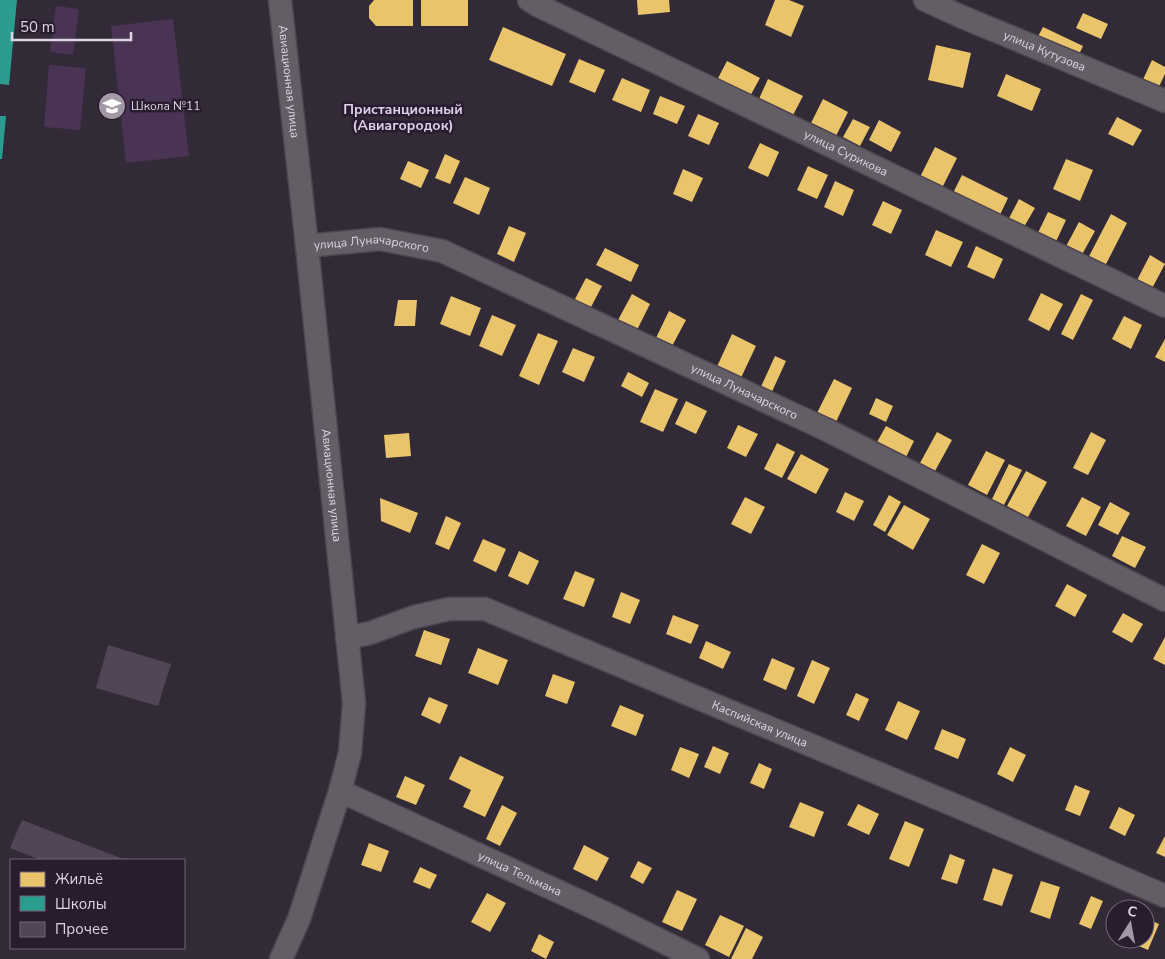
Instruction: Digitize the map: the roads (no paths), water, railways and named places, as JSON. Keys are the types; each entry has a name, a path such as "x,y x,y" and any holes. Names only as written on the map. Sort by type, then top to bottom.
{"street":[{"name":"Авиационная улица","path":"280,0 354,703 350,753 340,791 299,919 281,959"},
{"name":"улица Сурикова","path":"529,0 1165,306"},
{"name":"улица Кутузова","path":"925,0 1165,101"},
{"name":"улица Луначарского","path":"307,246 380,239 442,252 825,429 1165,600"},
{"name":"Каспийская улица","path":"347,638 414,617 449,609 486,609 1165,896"},
{"name":"улица Тельмана","path":"340,791 603,912 698,959"}],"place":[{"name":"Школа №11","path":"112,106"}],"district":[{"name":"Пристанционный (Авиагородок)","path":"403,118"}]}
